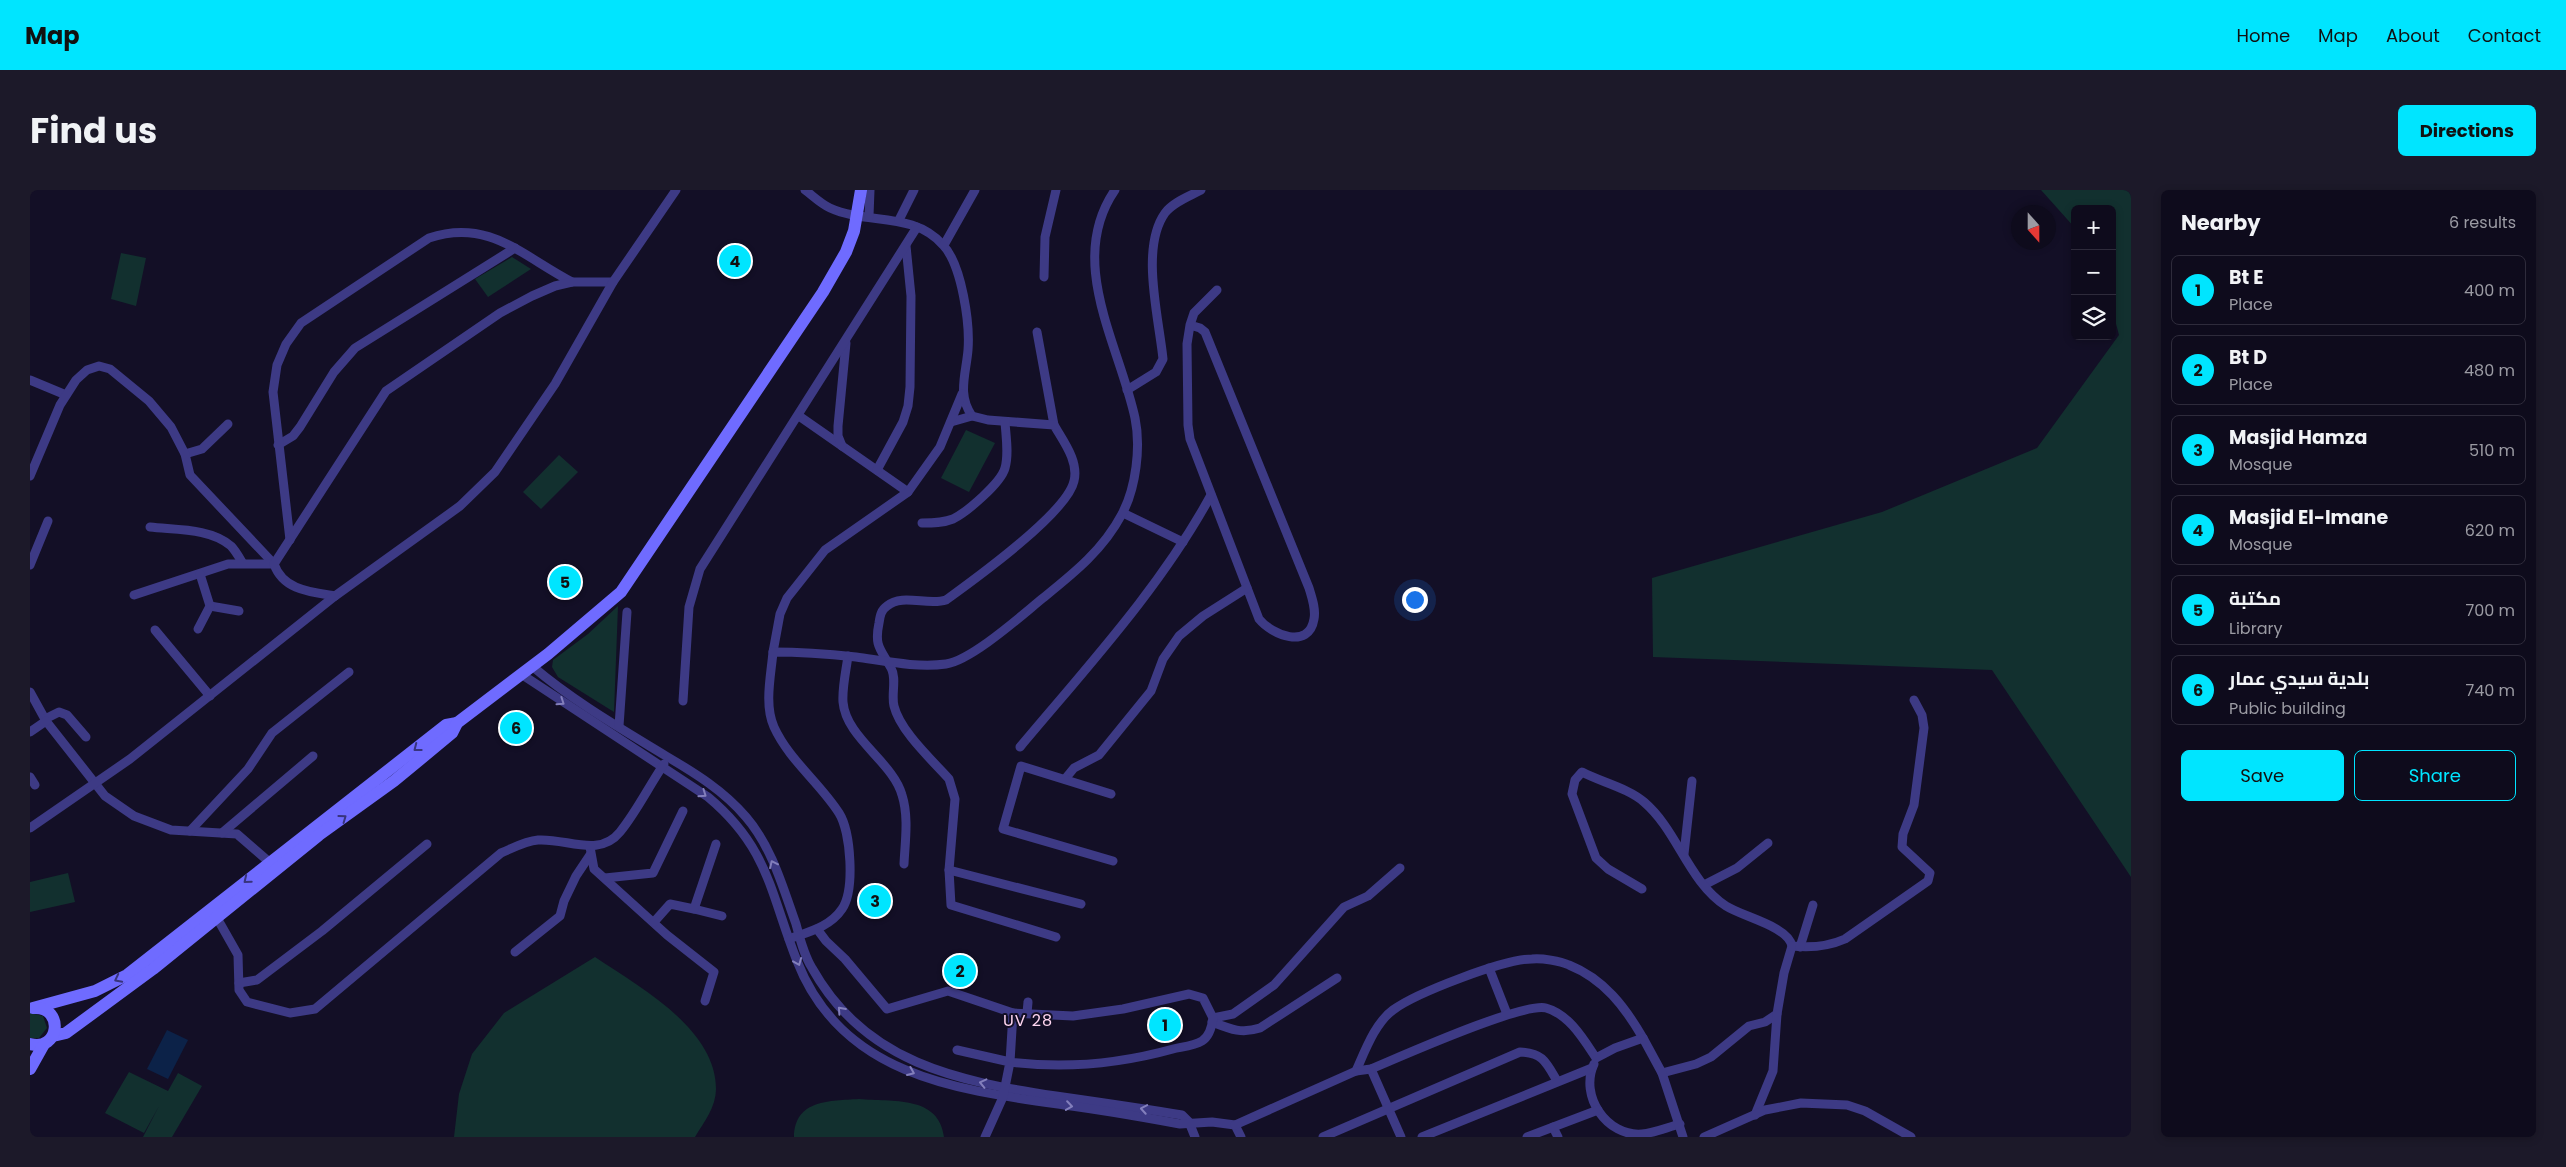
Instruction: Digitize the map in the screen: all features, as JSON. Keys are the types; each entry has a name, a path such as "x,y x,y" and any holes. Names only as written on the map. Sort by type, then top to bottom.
{"street":[{"path":"30,828 95,784 210,696 335,596 460,506 496,472 555,384 613,282 676,190"},
{"path":"789,939 817,929 842,909 849,885 849,845 839,813 774,727 769,708 773,652 780,614 787,598 825,550 908,492 940,447 951,422 962,393 968,350 967,320 955,266 944,245 917,227 898,220 830,208 805,190"},
{"path":"861,190 863,215"},
{"path":"32,1008 95,991 127,975 273,865 446,725 457,723 532,666 621,592 823,292 846,252 863,215 870,190"},
{"path":"898,220 914,190"},
{"path":"944,245 976,190"},
{"path":"1044,277 1045,237 1056,190"},
{"path":"773,652 948,664 991,639 1086,562 1101,547 1123,513 1132,489 1136,451 1135,420 1102,312 1096,275 1094,237 1106,204 1115,190"},
{"path":"1127,390 1156,372 1164,359 1151,261 1158,229 1166,212 1201,190"},
{"path":"683,701 689,607 700,569 799,416 917,227"},
{"path":"290,540 273,392 277,366 286,344 301,323 429,238 449,231 476,233 499,238 572,282"},
{"path":"877,470 903,422 908,406 911,296 906,246"},
{"path":"278,445 293,436 300,428 334,372 356,348 515,248"},
{"path":"274,564 386,392 500,313 532,296 572,282 613,282"},
{"path":"1190,325 1200,328 1205,332 1309,588 1315,617 1309,632 1301,637 1289,637 1266,628 1259,619 1190,439 1188,425 1187,344 1190,325 1194,313 1217,290"},
{"path":"1037,332 1054,425 1071,454 1075,470 1075,480 1063,504 1017,545 946,600 934,603 902,600 892,602 885,607 881,613 876,640 885,661 893,671 894,707 901,721 949,779 954,789 955,800 949,870 951,905 1056,937"},
{"path":"842,446 838,436 838,426 846,340"},
{"path":"30,476 34,455 76,380 87,370 99,366 110,369 149,401 171,428 185,454 190,475 274,564 278,577 298,589 335,596"},
{"path":"30,380 66,395"},
{"path":"962,393 964,405 972,416"},
{"path":"799,416 908,492"},
{"path":"951,422 972,416 1005,422 1054,425"},
{"path":"922,523 939,523 953,519 965,511 999,480 1005,471 1007,459 1005,422"},
{"path":"185,454 202,449 228,424"},
{"path":"1020,748 1103,649 1183,542 1211,495"},
{"path":"1123,513 1183,542"},
{"path":"30,565 48,521"},
{"path":"150,527 210,535 232,547 242,562"},
{"path":"134,596 228,564 242,562 274,564"},
{"path":"198,629 210,606 200,574"},
{"path":"1064,779 1074,768 1099,755 1151,691 1163,658 1179,636 1203,616 1247,588"},
{"path":"210,606 239,611"},
{"path":"618,726 627,612"},
{"path":"155,630 210,696"},
{"path":"848,656 843,702 847,718 895,781 902,794 906,814 904,864"},
{"path":"532,666 550,682 718,790 754,827 780,877 810,966 832,999 853,1022 875,1040 906,1058 943,1073 1004,1092"},
{"path":"190,831 248,769 272,733 349,672"},
{"path":"521,674 708,797 745,834 754,847 768,878 805,979 819,1001 840,1025 863,1046 888,1062 922,1077 952,1087 1182,1115 1190,1122 1194,1137"},
{"path":"30,692 45,720 105,796 134,816 172,830 237,834 273,865"},
{"path":"1796,946 1833,945 1845,939 1924,884 1930,877 1925,868 1902,847 1903,834 1914,805 1924,728 1922,715 1914,700"},
{"path":"30,732 59,712 67,715 86,737"},
{"path":"222,833 313,756"},
{"path":"515,952 560,916 564,901 590,851 604,845 620,833 669,758"},
{"path":"1111,794 1021,766 1003,828 1113,861"},
{"path":"1642,889 1608,869 1596,858 1572,794 1577,775 1582,772 1643,801 1660,818 1684,854 1690,868 1704,885 1726,906 1787,935 1796,946"},
{"path":"1684,854 1692,782"},
{"path":"605,878 653,873 683,811"},
{"path":"217,918 238,955 240,990 247,1002 290,1013 315,1009 502,853 521,844 536,840 570,842 590,851"},
{"path":"1704,885 1737,868 1768,843"},
{"path":"239,983 257,980 322,931 427,844"},
{"path":"694,909 716,844"},
{"path":"590,851 594,869 714,972 705,1002"},
{"path":"30,1044 66,1033 153,969 217,918 273,865"},
{"path":"1213,1020 1233,1014 1274,985 1344,907 1378,889 1400,868"},
{"path":"949,870 1081,904"},
{"path":"654,922 670,904 722,916"},
{"path":"1754,1115 1774,1071 1777,1014 1784,973 1813,905"},
{"path":"817,929 888,1009 948,991 963,992 1013,1013 1073,1016 1097,1013 1162,996 1189,994 1203,998 1213,1020 1235,1031 1246,1032 1260,1028 1337,978"},
{"path":"1356,1071 1369,1041 1392,1010 1420,995 1489,968 1531,958 1569,964 1607,988 1632,1020 1662,1073 1683,1137"},
{"path":"1489,968 1507,1014"},
{"path":"1028,1002 1028,1013"},
{"path":"1096,1003 1097,1013"},
{"path":"30,1069 56,1024 50,1013 39,1008 32,1008"},
{"path":"1190,1122 1235,1124 1356,1071 1371,1069 1507,1014 1545,1008 1565,1019 1582,1037 1596,1058"},
{"path":"985,1137 1004,1092 1010,1062 1013,1013"},
{"path":"1662,1073 1696,1064 1711,1056 1748,1026 1765,1022 1777,1014"},
{"path":"957,1050 974,1051 1010,1062 1056,1063 1117,1057 1180,1043 1201,1041 1208,1035 1213,1020"},
{"path":"1643,1038 1614,1048 1596,1058 1592,1068 1591,1094 1598,1110 1606,1121 1620,1131 1641,1134 1680,1124"},
{"path":"1323,1137 1520,1052 1532,1052 1540,1056 1557,1081"},
{"path":"1422,1137 1592,1068"},
{"path":"1371,1069 1401,1137"},
{"path":"1704,1137 1775,1107 1801,1103 1847,1105 1865,1112 1911,1137"},
{"path":"1527,1137 1598,1110"},
{"path":"1235,1124 1241,1137"},
{"path":"1553,1127 1558,1137"}],"green space":[{"path":"2041,190 2131,190 2131,877 1992,670 1653,657 1652,578 1882,512 2037,448 2119,335 2116,324 2116,205 2071,205 2071,224"},
{"path":"121,253 146,258 136,306 111,299"},
{"path":"512,257 531,269 488,297 475,279"},
{"path":"966,430 995,443 969,492 941,478"},
{"path":"559,455 578,472 541,509 523,492"},
{"path":"618,606 614,712 558,677 552,667 553,660 588,634"},
{"path":"68,873 75,902 30,912 30,882"},
{"path":"595,957 652,995 672,1011 689,1028 703,1047 713,1067 716,1089 714,1102 709,1114 695,1137 454,1137 459,1094 472,1054 504,1013"},
{"path":"30,1013 43,1016 47,1028 39,1038 30,1038"},
{"path":"129,1072 168,1091 178,1073 202,1086 172,1137 143,1137 159,1106 144,1133 105,1113"},
{"path":"859,1099 899,1101 924,1107 940,1123 944,1137 794,1137 800,1115 807,1109 816,1104 826,1102"}],"water":[{"path":"167,1030 188,1040 168,1079 147,1069"}],"place":[{"name":"Masjid El-Imane","path":"735,261"},
{"name":"مكتبة","path":"565,582"},
{"name":"بلدية سيدي عمار","path":"516,728"},
{"name":"Masjid Hamza","path":"875,901"},
{"name":"Bt D","path":"960,971"},
{"name":"Bt E","path":"1165,1025"}],"district":[{"name":"UV 28","path":"1028,1020"}]}
